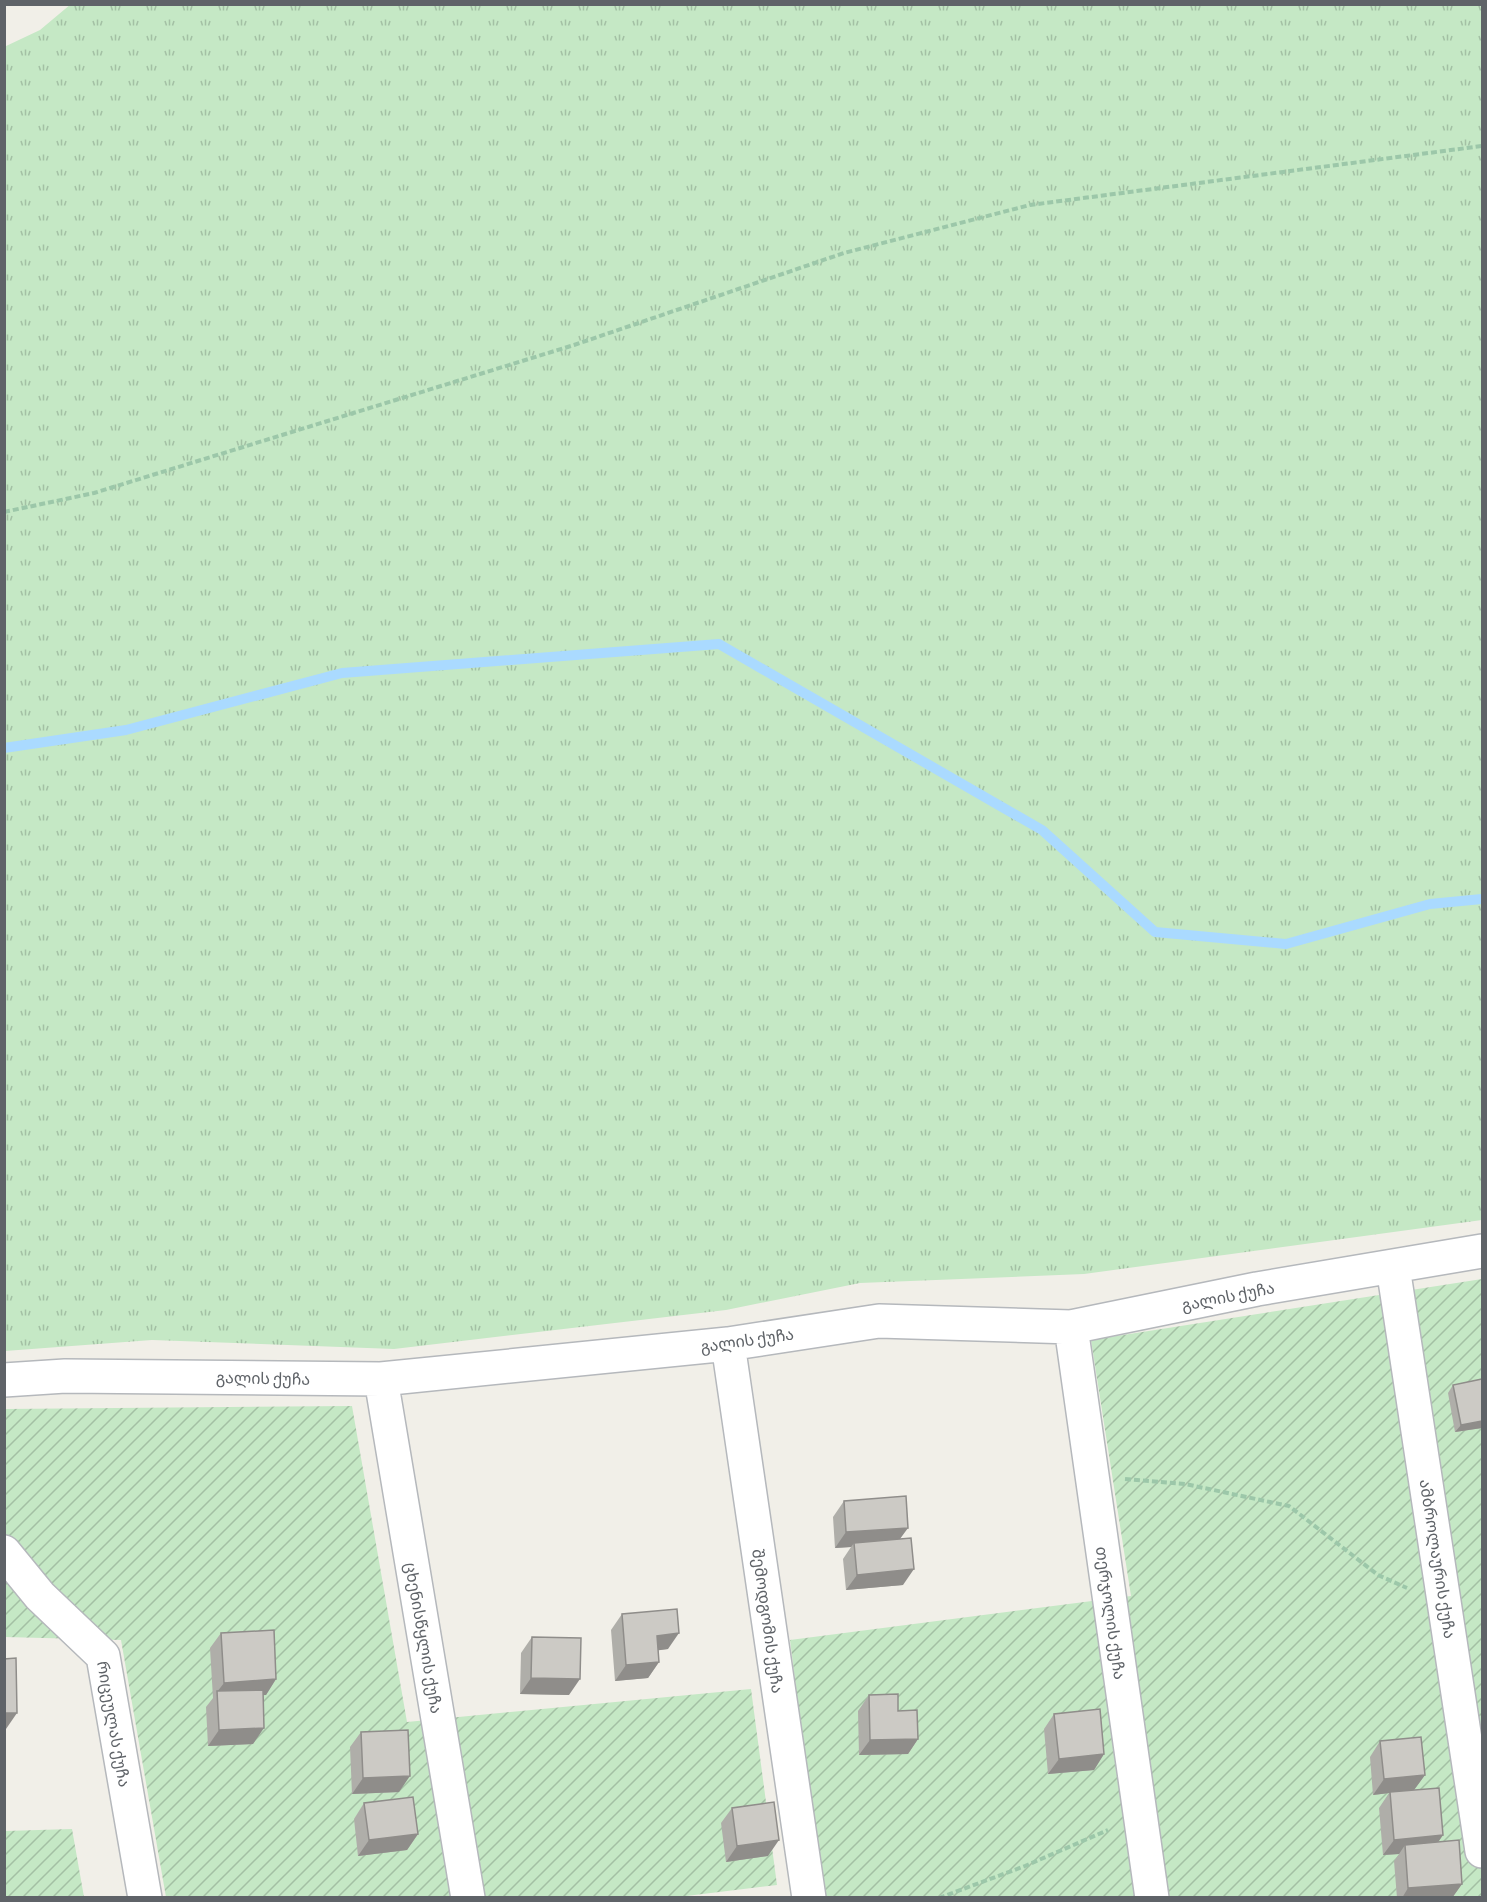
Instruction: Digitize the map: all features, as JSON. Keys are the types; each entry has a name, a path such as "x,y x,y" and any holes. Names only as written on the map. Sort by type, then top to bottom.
{"street":[{"name":"გალის ქუჩა","path":"4,1380 65,1376 381,1379 728,1344 879,1321 1071,1327 1257,1289 1482,1251"},
{"name":"ამბროლაურის ქუჩა","path":"1394,1267 1482,1851"},
{"name":"თერჯოლის ქუჩა","path":"1071,1327 1152,1898"},
{"name":"შემოდგომის ქუჩა","path":"728,1344 809,1898"},
{"name":"ცხენისწყლის ქუჩა","path":"381,1379 468,1898"},
{"name":"რიცეულას ქუჩა","path":"4,1552 40,1596 103,1656 145,1898"}],"path":[{"path":"4,512 94,493 574,345 844,253 1020,207 1482,146"},
{"path":"1092,1476 1185,1484 1289,1506 1378,1575 1445,1604"},
{"path":"939,1898 1025,1866 1139,1816"}],"green space":[{"path":"71,4 1482,5 1482,1220 1084,1274 860,1283 726,1310 394,1349 152,1340 5,1351 4,47 40,30"},
{"path":"1482,1279 1482,1897 822,1897 790,1640 1131,1596 1091,1340"},
{"path":"352,1406 407,1722 751,1689 777,1885 670,1898 166,1897 121,1640 5,1637 5,1409"},
{"path":"72,1829 84,1897 5,1897 5,1831"}],"building":[{"path":"1482,1379 1482,1421 1461,1425 1453,1385"},
{"path":"906,1496 908,1528 846,1532 844,1501"},
{"path":"911,1538 914,1569 857,1575 854,1543"},
{"path":"677,1609 679,1633 657,1636 659,1662 626,1665 622,1614"},
{"path":"274,1630 276,1679 224,1683 221,1633"},
{"path":"532,1637 581,1638 580,1679 531,1678"},
{"path":"16,1658 17,1713 4,1713 4,1659"},
{"path":"263,1690 264,1728 219,1730 217,1691"},
{"path":"898,1694 898,1711 917,1710 918,1739 870,1740 869,1695"},
{"path":"1100,1709 1104,1754 1059,1759 1054,1714"},
{"path":"408,1730 410,1776 363,1778 361,1732"},
{"path":"1421,1737 1425,1775 1384,1779 1380,1741"},
{"path":"1439,1788 1443,1835 1394,1840 1390,1792"},
{"path":"413,1797 418,1834 369,1840 364,1803"},
{"path":"774,1802 779,1840 737,1846 732,1808"},
{"path":"1459,1840 1462,1884 1408,1888 1405,1845"}],"waterway":[{"path":"4,748 126,730 342,673 719,644 1042,830 1155,932 1286,944 1430,904 1482,899"}]}
